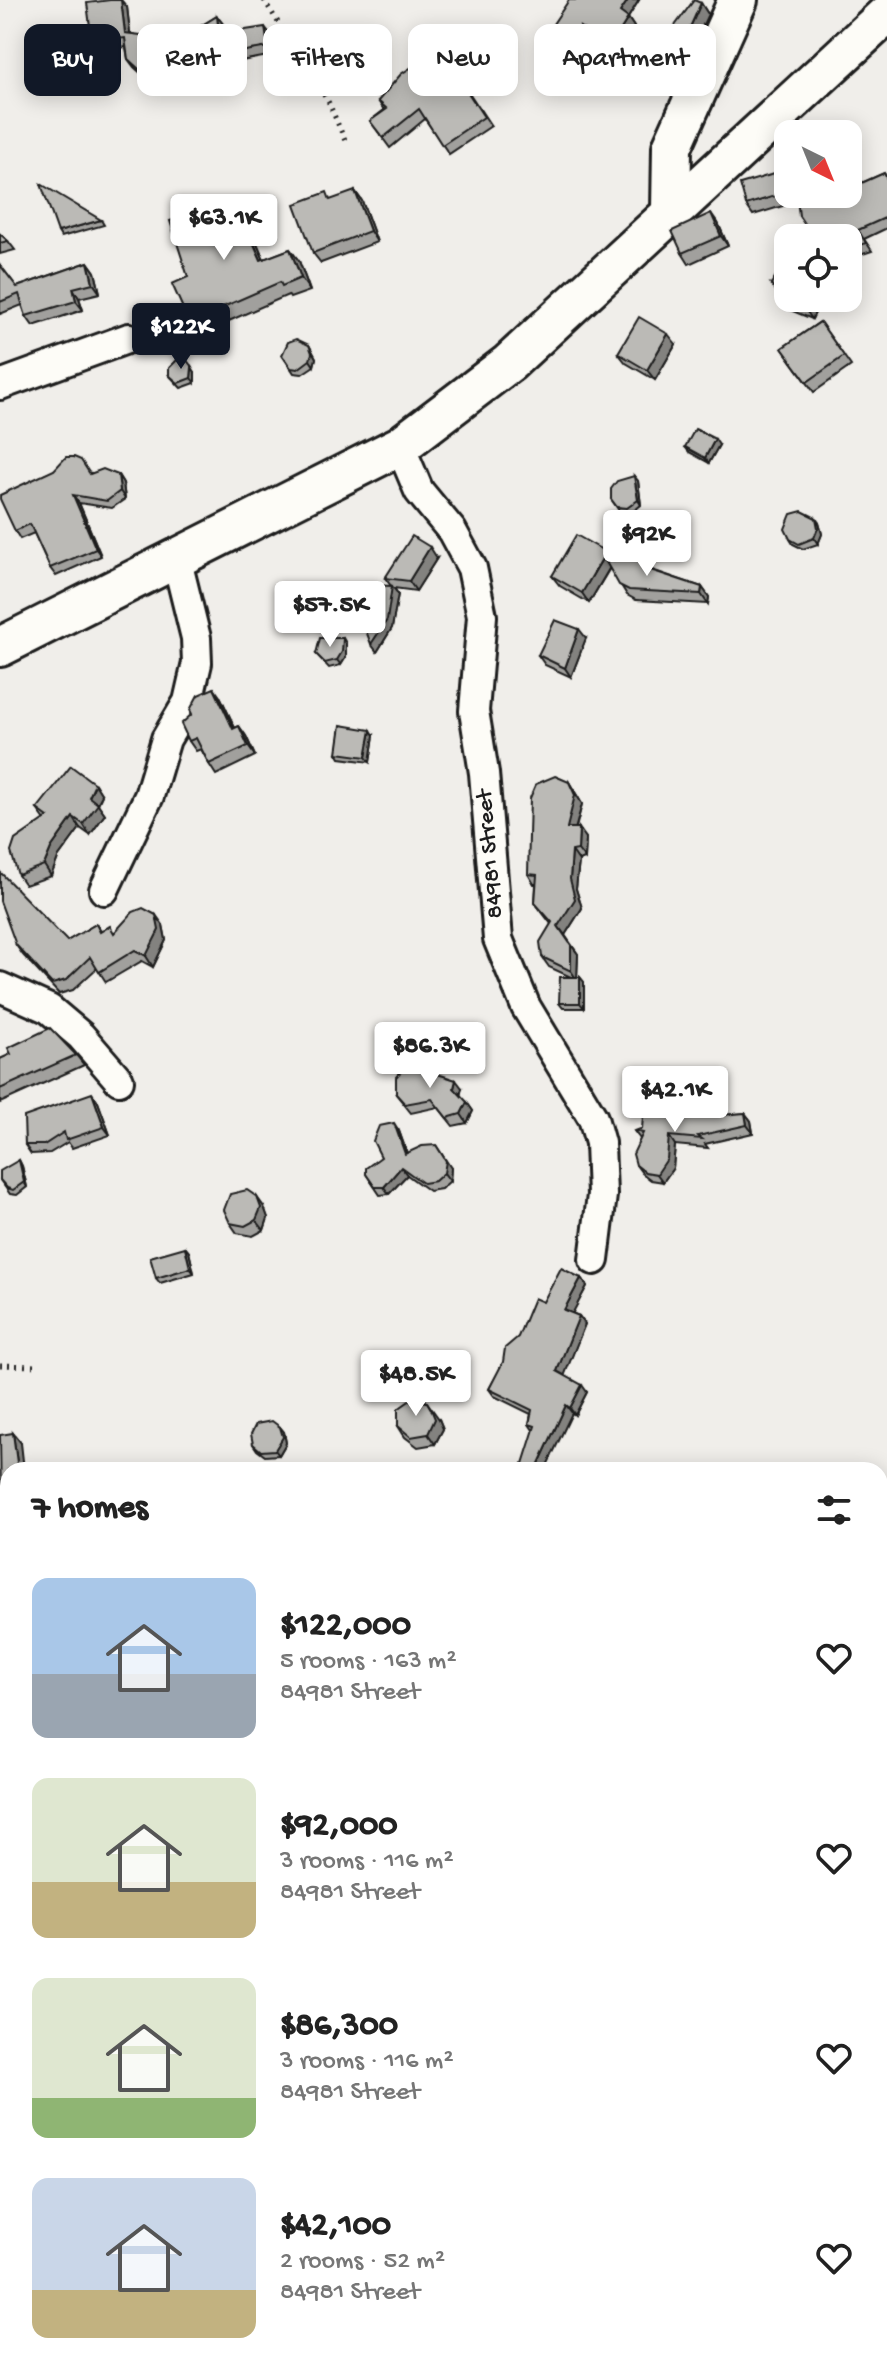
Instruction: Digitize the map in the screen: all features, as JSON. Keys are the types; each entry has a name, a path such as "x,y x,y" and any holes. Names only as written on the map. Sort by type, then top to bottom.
{"street":[{"path":"671,211 672,147 738,0"},
{"path":"0,647 177,561 400,446 509,363 671,211 822,78 887,14"},
{"path":"0,385 129,338"},
{"name":"84981 Street","path":"400,446 419,491 452,531 472,568 482,616 474,711 486,788 498,939 526,1007 593,1118 600,1143 602,1195 594,1260"},
{"path":"104,890 149,796 166,739 188,702 197,663 196,638 177,561"},
{"path":"0,987 49,1009 81,1036 119,1080"}],"path":[{"path":"264,0 329,103 346,143"},
{"path":"0,1365 38,1366"}],"building":[{"path":"121,0 125,33 137,34 137,67 128,59 125,38 121,38 121,24 90,24 87,3"},
{"path":"569,0 628,0 620,12 628,18 624,24 553,24"},
{"path":"694,0 701,3 691,24 676,24"},
{"path":"217,16 218,24 204,24"},
{"path":"263,27 263,48 247,51 247,30"},
{"path":"408,70 408,96 470,96 484,117 442,145 419,109 383,138 370,121 387,109 378,101 382,96 392,96 392,85"},
{"path":"884,173 887,179 887,217 862,228 862,224 804,224 799,216 798,208 862,208 862,183"},
{"path":"774,174 774,196 746,205 740,184"},
{"path":"41,184 101,220 58,232"},
{"path":"355,191 370,231 313,253 295,204 327,192 330,200"},
{"path":"235,201 261,260 290,249 301,278 282,286 280,282 189,322 172,284 188,277 170,221"},
{"path":"711,213 721,236 682,253 672,231"},
{"path":"88,262 93,283 73,288 76,301 26,316 19,294 0,302 0,265 17,287"},
{"path":"639,317 668,334 647,370 618,353"},
{"path":"820,322 844,356 807,382 782,348"},
{"path":"296,339 309,345 312,353 310,360 298,369 291,368 282,355 288,342"},
{"path":"186,359 192,367 191,378 178,383 169,375 169,368 177,360"},
{"path":"695,429 715,439 705,458 685,447"},
{"path":"66,457 81,460 90,474 103,469 118,475 120,491 107,501 73,495 96,549 50,568 30,524 15,531 0,495 54,470"},
{"path":"634,476 638,500 627,508 617,507 611,499 611,489 617,481"},
{"path":"802,511 816,518 818,528 814,538 799,544 790,539 785,529 791,514"},
{"path":"576,535 606,552 582,593 552,576"},
{"path":"412,536 430,547 409,581 385,578"},
{"path":"631,556 647,563 650,570 702,587 701,594 629,590 619,585 606,562"},
{"path":"369,585 392,586 387,620 371,644 356,604 357,593"},
{"path":"555,620 579,629 565,668 538,655"},
{"path":"320,638 343,638 342,652 337,660 325,663 316,654"},
{"path":"214,688 233,729 239,726 248,746 209,764 196,738 189,741 181,724 192,714 190,710 198,695"},
{"path":"341,725 371,730 366,757 337,753"},
{"path":"71,766 95,784 89,797 98,804 83,824 73,817 51,848 44,865 18,875 11,852 15,840 48,817 37,809"},
{"path":"555,776 569,782 575,795 567,828 579,828 578,850 572,851 570,879 575,899 558,926 571,945 571,971 542,957 540,942 552,922 535,903 537,875 528,874 530,798 536,784"},
{"path":"0,872 67,941 96,924 100,932 110,926 114,933 133,912 143,908 156,915 159,930 146,956 135,950 99,972 90,957 66,980 52,984 16,945 0,901"},
{"path":"560,977 580,977 580,1003 559,1003"},
{"path":"50,1028 76,1055 0,1089 0,1059 11,1054 8,1048"},
{"path":"416,1067 456,1080 454,1088 467,1102 461,1114 447,1118 432,1099 405,1104 396,1094 396,1077 404,1068"},
{"path":"92,1093 104,1127 66,1140 64,1132 44,1145 25,1145 24,1117"},
{"path":"660,1108 676,1119 745,1113 747,1125 698,1136 702,1139 669,1136 667,1159 657,1174 645,1172 636,1165 633,1154 643,1133 634,1131 642,1129 643,1116 650,1109"},
{"path":"394,1123 405,1154 422,1146 436,1145 446,1161 444,1173 435,1181 423,1183 401,1167 384,1187 375,1187 366,1174 366,1168 381,1157 373,1141 379,1126"},
{"path":"19,1160 24,1182 13,1190 0,1180 0,1171"},
{"path":"247,1190 257,1197 261,1208 256,1220 245,1226 230,1223 224,1210 230,1194"},
{"path":"185,1247 190,1268 156,1278 150,1257"},
{"path":"561,1268 581,1278 564,1310 579,1316 557,1371 582,1385 570,1408 566,1405 540,1462 524,1462 535,1426 529,1424 532,1410 489,1389 503,1362 505,1348 518,1337 534,1298 543,1302"},
{"path":"412,1399 427,1402 431,1409 435,1419 428,1434 411,1437 398,1426 398,1409"},
{"path":"272,1421 280,1427 283,1437 275,1450 261,1451 253,1444 251,1434 256,1424"},
{"path":"13,1433 17,1462 0,1462 0,1435"}]}
